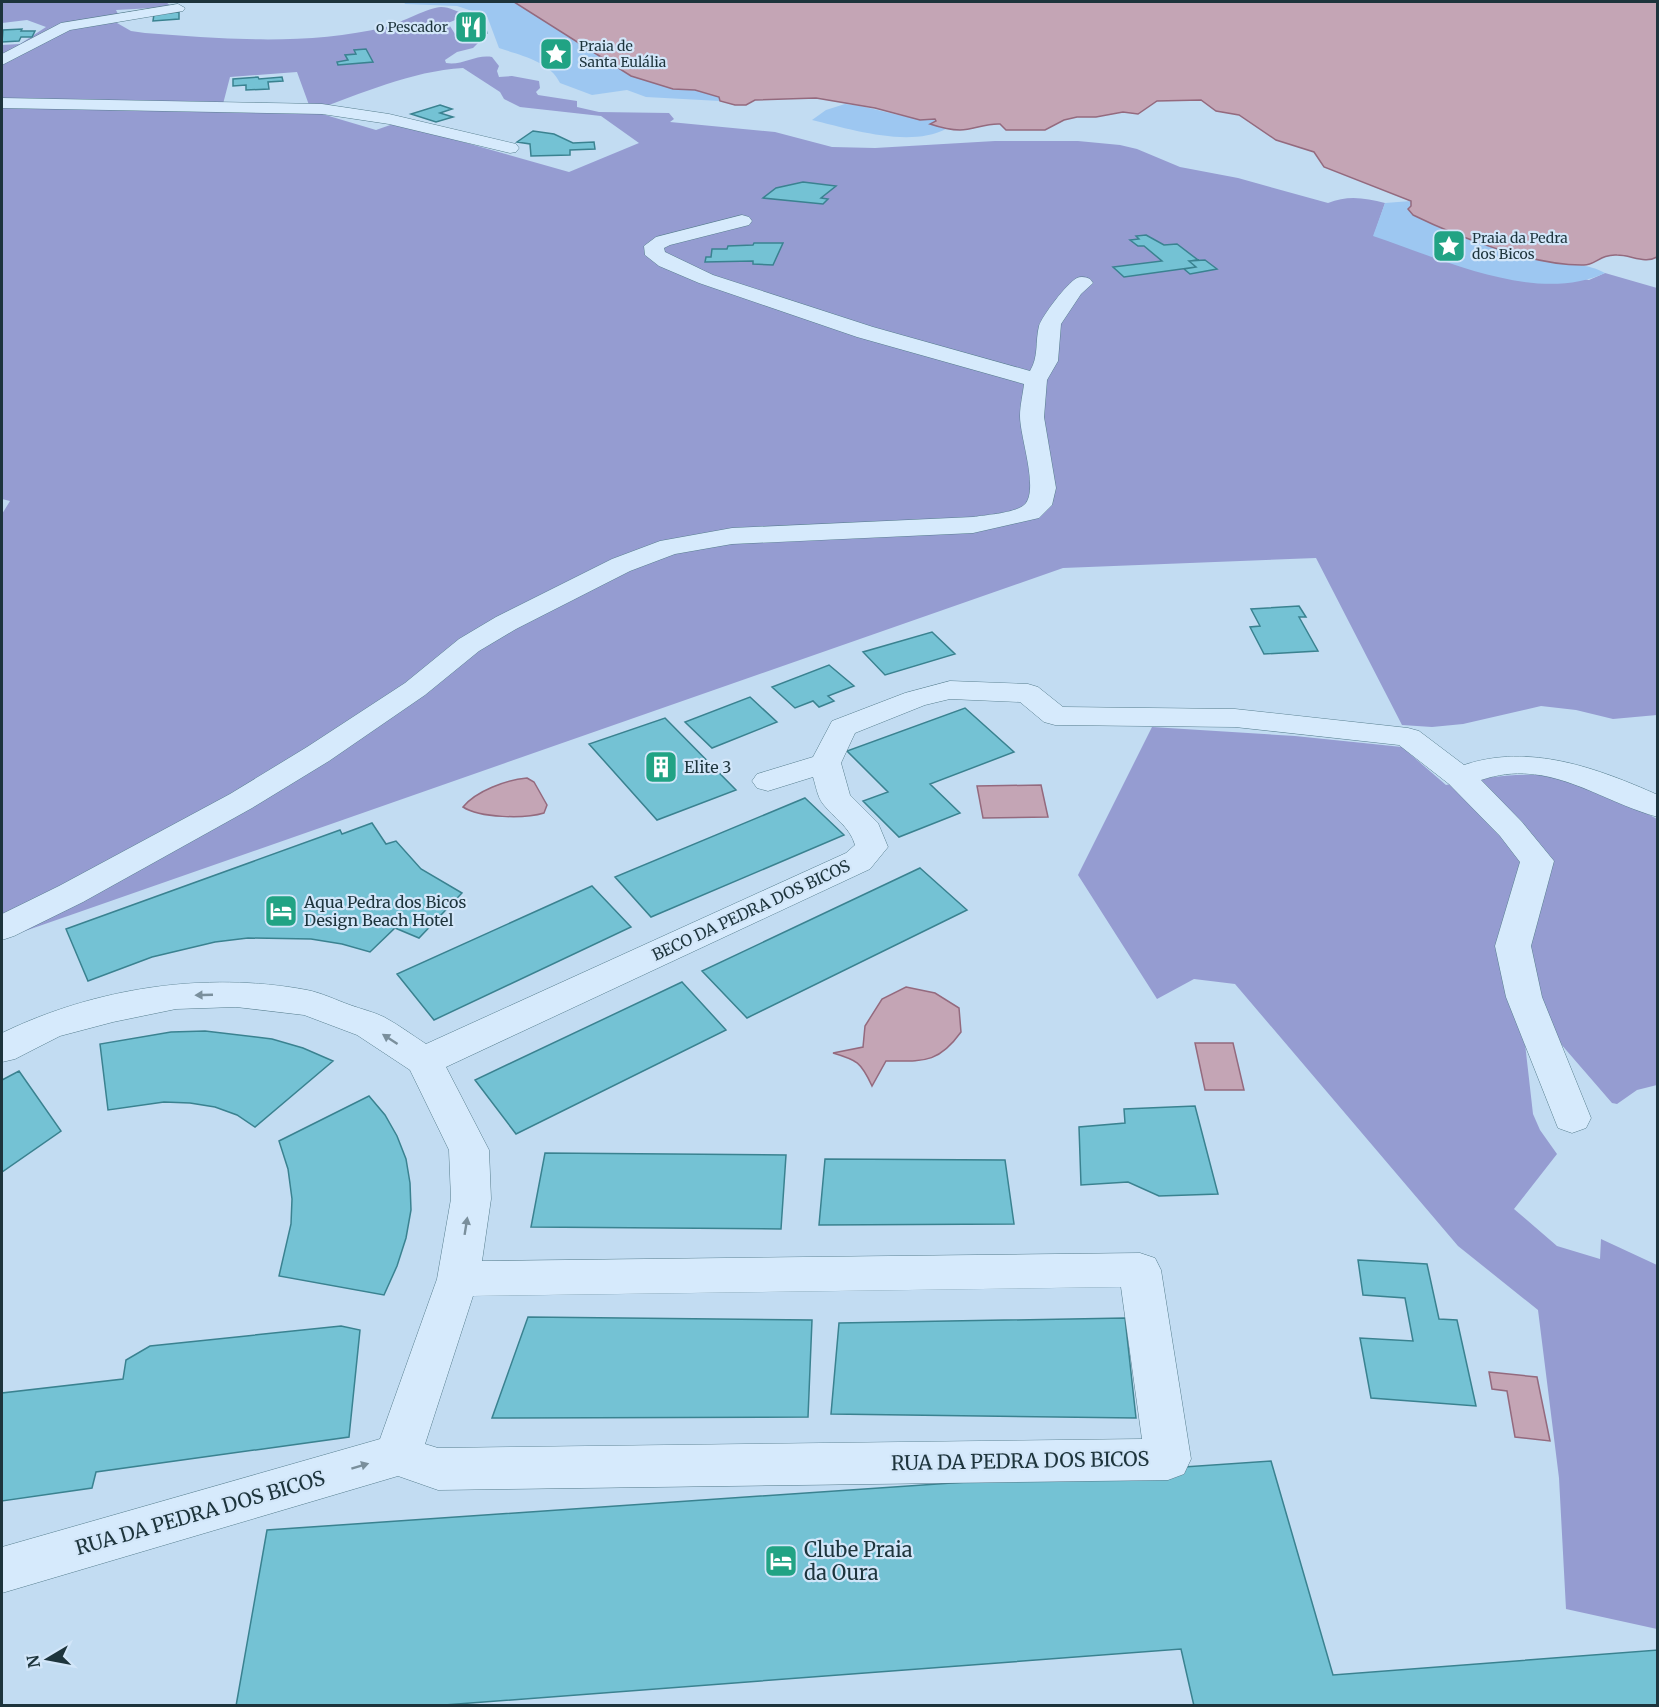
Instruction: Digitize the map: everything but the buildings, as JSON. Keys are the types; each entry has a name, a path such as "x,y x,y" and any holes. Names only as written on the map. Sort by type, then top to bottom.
{"street":[{"path":"2,60 66,26 178,8"},
{"path":"2,103 305,108 356,113 510,148"},
{"path":"742,221 663,241 654,246 655,255 706,279 865,332 1036,380"},
{"path":"2,928 71,894 241,801 318,754 415,689 469,645 506,623 621,565 669,547 732,536 973,525 1030,513 1039,505 1043,488 1032,417 1036,380 1047,361 1050,324 1074,290 1083,283"},
{"path":"768,781 825,763 843,727 915,699 950,690 1028,693 1055,716 1235,718 1408,737 1460,777 1511,829 1537,861 1514,946 1524,997 1572,1118"},
{"name":"BECO DA PEDRA DOS BICOS","path":"424,1061 858,861 872,847 867,830 835,798 825,763"},
{"path":"1460,777 1477,769 1543,767 1583,775 1658,807"},
{"path":"2,1049 49,1026 113,1009 176,996 236,994 308,1003 370,1026 424,1061 469,1150 471,1199 458,1279 398,1455"},
{"name":"RUA DA PEDRA DOS BICOS","path":"2,1570 398,1455 438,1469 1168,1459 1140,1270 458,1279"}],"shaded area":[{"path":"2,2 166,2 172,7 116,10 120,18 117,23 131,31 145,33 235,39 296,39 356,33 386,27 444,7 467,15 448,23 455,34 477,35 482,39 473,48 457,52 445,60 446,63 492,57 499,66 497,71 499,77 512,76 539,81 540,88 536,92 538,95 577,101 577,107 599,112 669,113 674,119 670,122 775,132 832,147 875,148 995,141 1078,141 1120,145 1137,149 1180,167 1238,178 1328,203 1356,198 1385,203 1374,235 1589,280 1605,273 1657,288 1657,715 1613,719 1576,710 1541,706 1463,724 1432,727 1402,725 1316,558 1063,568 2,939 2,514 10,501 2,499 2,45 20,44 46,27 27,20 2,23","holes":["463,68 500,92 504,99 520,107 601,116 639,143 569,172 396,123 376,130 312,111 405,78","297,72 309,105 223,104 230,77"]},
{"path":"514,2 1657,2 1657,257 1648,260 1611,255 1584,265 1542,261 1496,249 1413,215 1408,209 1411,201 1324,167 1314,152 1276,140 1239,115 1216,111 1201,100 1157,101 1138,114 1123,112 1096,117 1077,117 1064,120 1045,130 1006,130 1000,124 965,130 952,129 930,124 936,121 935,119 920,120 875,108 816,98 755,100 746,105 735,105 720,101 719,97 695,90 673,89 631,76"},
{"path":"1152,727 1295,736 1402,747 1446,785 1504,776 1562,777 1600,788 1657,819 1657,1085 1637,1090 1617,1104 1612,1103 1541,1021 1523,1026 1533,1114 1540,1130 1557,1154 1514,1209 1557,1246 1600,1259 1601,1239 1657,1265 1657,1629 1566,1609 1559,1478 1538,1310 1458,1246 1235,984 1194,979 1157,999 1078,875"},
{"path":"527,778 534,782 547,805 544,813 502,816 471,811 463,807 492,787"},
{"path":"1041,785 1048,817 983,818 977,786"},
{"path":"906,987 935,993 959,1008 961,1032 945,1050 937,1055 920,1060 886,1061 872,1086 857,1063 833,1053 863,1047 865,1026 882,999"},
{"path":"1195,1043 1233,1043 1244,1090 1205,1090"},
{"path":"1489,1372 1537,1377 1550,1441 1515,1437 1507,1391 1492,1389"}],"sand":[{"path":"404,2 657,2 831,94 719,98 720,101 646,97 627,90 592,95 560,83 555,75 542,64 499,48 487,16 457,6 405,4"},
{"path":"845,104 912,118 935,119 936,121 931,124 946,129 915,137 897,137 861,132 812,120 826,110"},
{"name":"Praia da Pedra dos Bicos","path":"1411,201 1411,206 1434,224 1461,237 1529,257 1586,266 1605,273 1578,282 1549,284 1519,281 1458,266 1373,236 1385,203"}],"place":[{"name":"o Pescador","path":"471,27"},
{"name":"Praia de Santa Eulália","path":"556,54"},
{"name":"Praia da Pedra dos Bicos","path":"1449,246"},
{"name":"Elite 3","path":"661,767"},
{"name":"Aqua Pedra dos Bicos Design Beach Hotel","path":"281,911"},
{"name":"Clube Praia da Oura","path":"781,1561"}]}
